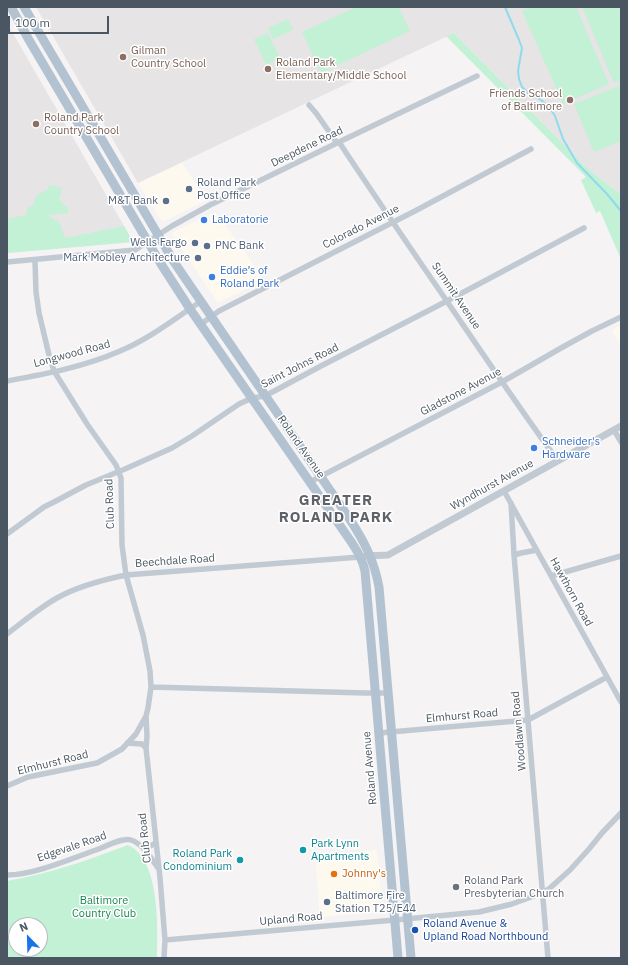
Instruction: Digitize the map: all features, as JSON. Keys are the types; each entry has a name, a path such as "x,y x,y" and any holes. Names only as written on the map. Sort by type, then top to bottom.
{"main road":[{"name":"Roland Avenue","path":"11,7 147,242 190,309 360,557 365,571 398,958"},
{"name":"Roland Avenue","path":"24,7 157,235 200,302 360,534 374,564 379,587 411,958"}],"street":[{"name":"Deepdene Road","path":"7,262 135,250 172,226 210,206 338,142 477,76"},
{"name":"Summit Avenue","path":"309,105 338,142 502,382 558,461"},
{"name":"Colorado Avenue","path":"201,324 219,311 531,149"},
{"name":"Saint Johns Road","path":"7,534 44,507 86,485 172,448 239,404 252,398 265,396 584,228"},
{"name":"Club Road","path":"35,260 36,292 39,313 47,349 54,371 72,401 116,465 121,478 122,545 126,575 143,635 150,671 151,687 146,716 136,734 127,743"},
{"name":"Longwood Road","path":"7,381 97,360 120,351 152,334 200,302"},
{"name":"Gladstone Avenue","path":"310,482 502,382 567,344 621,317"},
{"name":"Wyndhurst Avenue","path":"360,557 388,555 618,428"},
{"path":"618,428 621,442"},
{"name":"Hawthorn Road","path":"504,491 621,702"},
{"name":"Woodlawn Road","path":"511,503 514,555 548,958"},
{"path":"514,555 537,550"},
{"path":"551,576 621,556"},
{"name":"Beechdale Road","path":"7,634 56,598 83,586 106,579 126,575 360,557"},
{"name":"Elmhurst Road","path":"379,733 528,720 607,677"},
{"path":"151,687 388,693"},
{"name":"Club Road","path":"146,716 146,748 159,869 165,940 164,958"},
{"path":"127,743 142,744 146,748"},
{"name":"Elmhurst Road","path":"7,786 28,777 97,762 115,753 127,743"},
{"name":"Upland Road","path":"165,940 480,912 512,904 542,893 550,888 590,849 602,833 621,813"},
{"name":"Edgevale Road","path":"7,875 25,873 50,866 124,840 132,840 142,847"},
{"path":"142,847 150,846 156,843"},
{"path":"142,847 159,869"}],"shaded area":[{"path":"36,7 621,7 621,194 586,167 454,33 138,183"},
{"name":"Roland Park Country School","path":"7,23 124,226 133,242 7,253"},
{"path":"182,163 207,200 162,222 138,183"},
{"path":"215,212 264,280 218,303 171,233"},
{"path":"621,325 621,347 612,330"},
{"path":"377,850 383,912 320,917 315,856"}],"green space":[{"path":"351,7 399,7 410,31 321,73 302,32 352,9"},
{"path":"531,7 576,7 609,84 563,104 522,11"},
{"path":"582,7 621,7 621,80 614,83"},
{"path":"288,19 293,30 273,39 268,28"},
{"path":"268,33 280,58 266,65 254,39"},
{"path":"454,33 586,167 620,194 621,259 600,211 596,213 581,180 586,177 446,36"},
{"path":"621,85 621,141 594,152 574,104"},
{"path":"49,185 62,188 59,200 68,208 68,213 47,215 59,222 65,238 124,226 133,242 7,253 7,219 26,215 28,208 33,205 36,196 48,189"},
{"name":"Baltimore Country Club","path":"128,845 138,853 146,864 152,879 157,913 157,958 7,958 7,881 83,861"}],"waterway":[{"path":"505,7 522,48 518,71 522,87 528,93 540,99 549,107 555,116 563,139 577,163 621,211"}],"place":[{"name":"Gilman Country School","path":"123,57"},
{"name":"Roland Park Elementary/Middle School","path":"268,69"},
{"name":"Friends School of Baltimore","path":"570,100"},
{"name":"Roland Park Country School","path":"36,124"},
{"name":"Roland Park Post Office","path":"189,189"},
{"name":"M&T Bank","path":"166,201"},
{"name":"Laboratorie","path":"204,220"},
{"name":"Wells Fargo","path":"195,243"},
{"name":"PNC Bank","path":"207,246"},
{"name":"Mark Mobley Architecture","path":"198,258"},
{"name":"Eddie’s of Roland Park","path":"212,277"},
{"name":"Schneider's Hardware","path":"534,448"},
{"name":"Park Lynn Apartments","path":"303,850"},
{"name":"Roland Park Condominium","path":"240,860"},
{"name":"Johnny's","path":"334,874"},
{"name":"Roland Park Presbyterian Church","path":"456,887"},
{"name":"Baltimore Fire Station T25/E44","path":"327,902"},
{"name":"Roland Avenue & Upland Road Northbound","path":"415,930"}],"district":[{"name":"GREATER ROLAND PARK","path":"336,510"}]}
